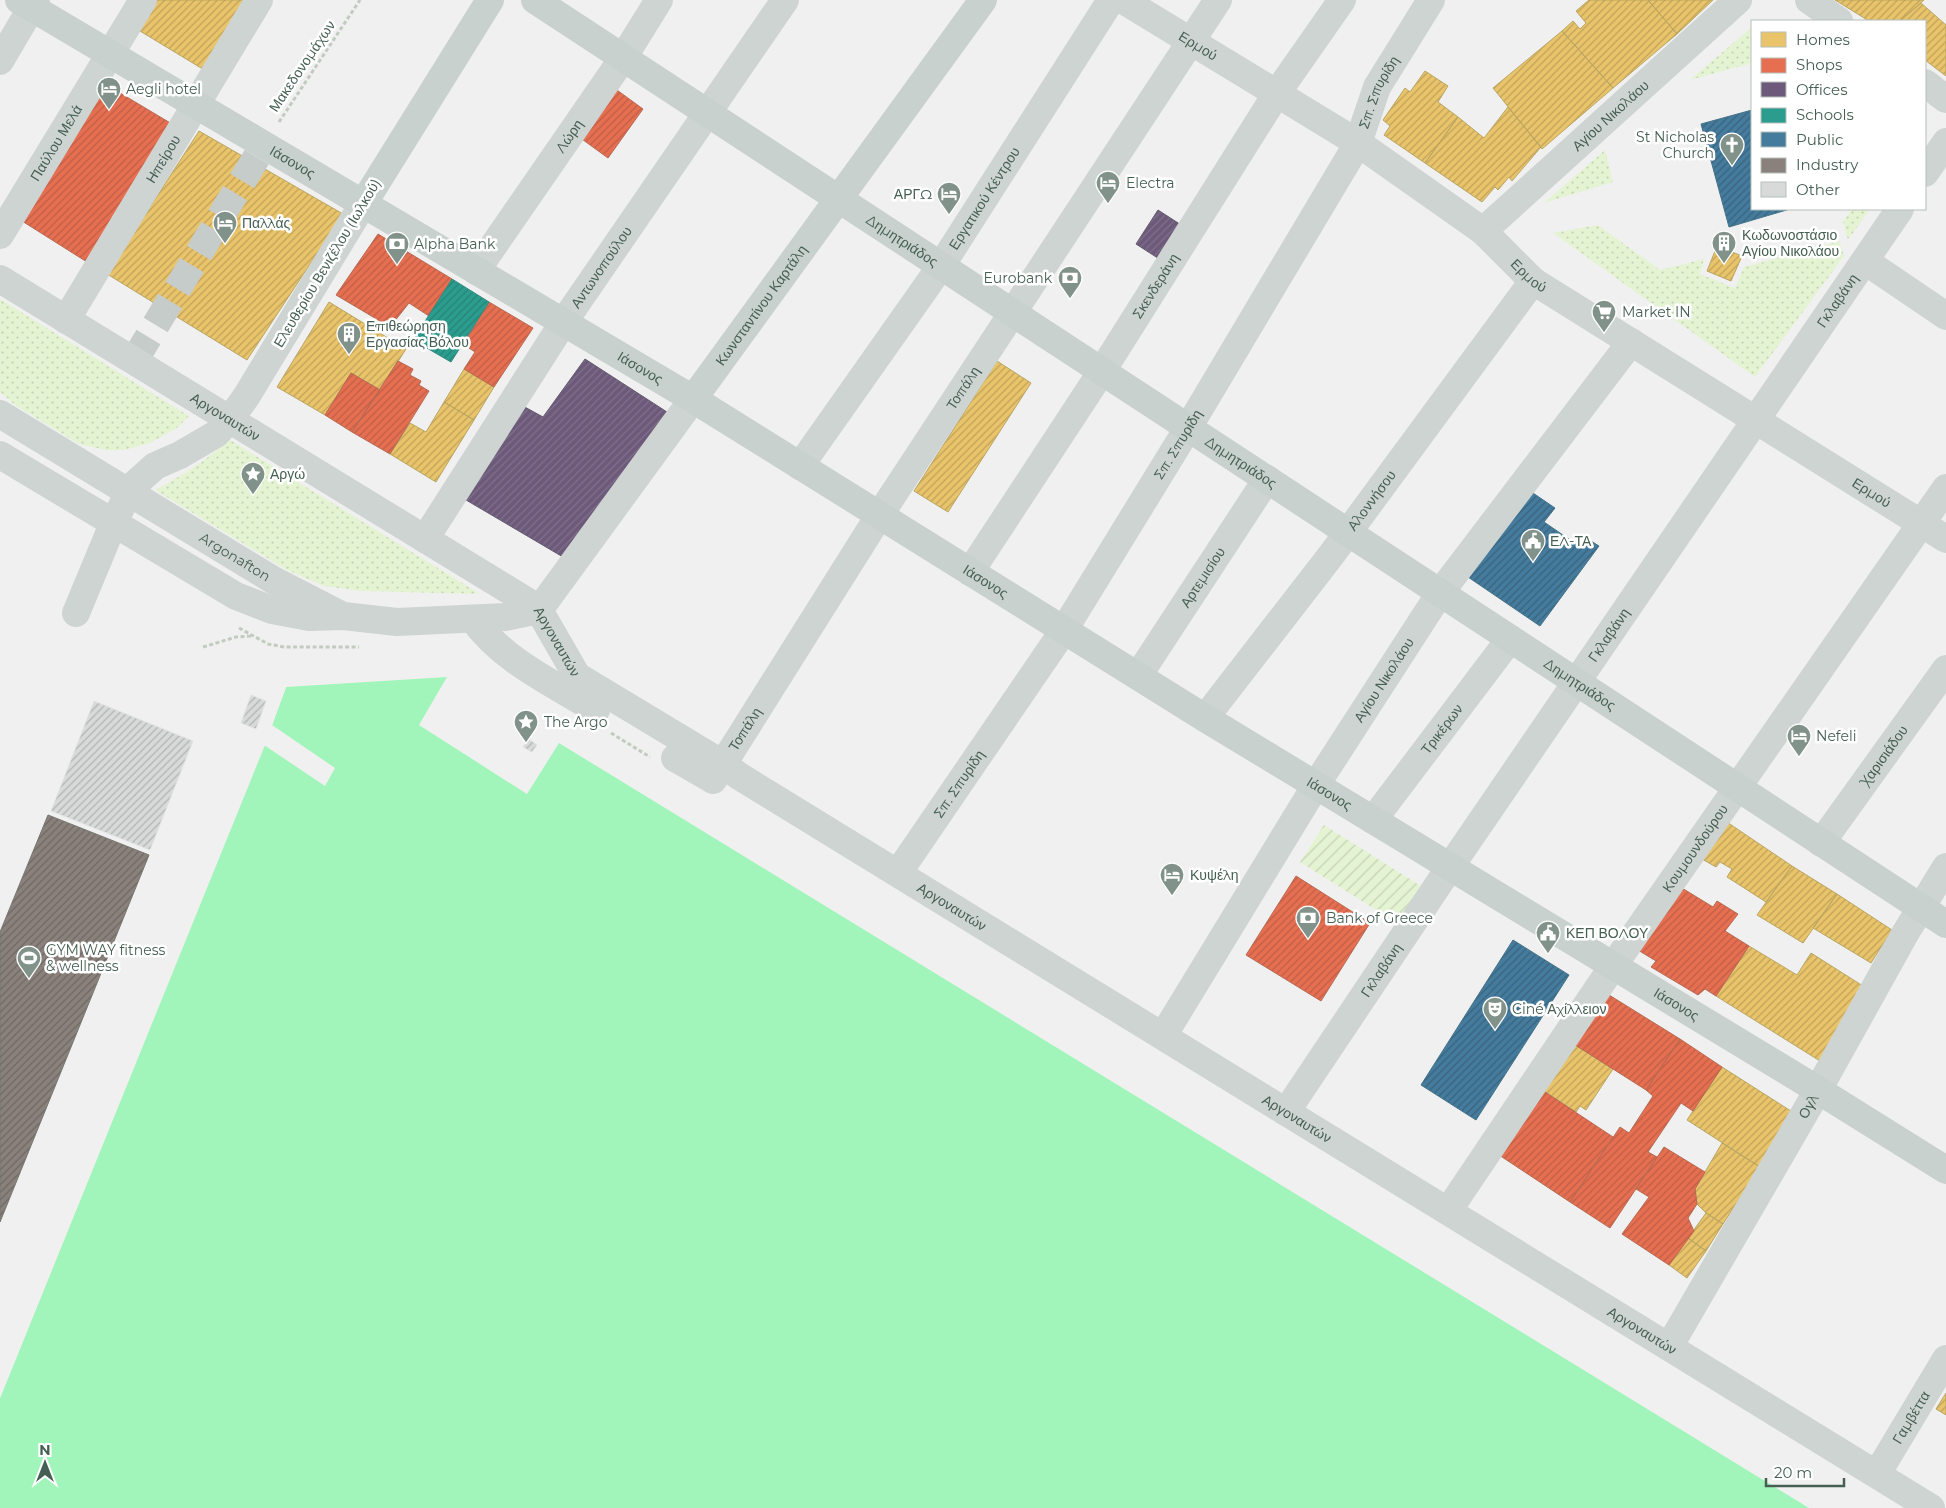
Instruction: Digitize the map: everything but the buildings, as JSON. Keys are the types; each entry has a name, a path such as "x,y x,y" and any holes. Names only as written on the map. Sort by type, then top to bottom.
{"main road":[{"name":"Ελευθερίου Βενιζέλου (Ιωλκού)","path":"363,204 490,0"},
{"name":"Δημητριάδος","path":"535,0 1946,924"},
{"name":"Κωνσταντίνου Καρτάλη","path":"693,399 983,0"},
{"name":"Ιάσονος","path":"29,3 110,54 693,399 1205,718 1818,1090 1946,1170"}],"street":[{"name":"Παύλου Μελά","path":"0,235 143,0"},
{"name":"Ηπείρου","path":"66,320 259,0"},
{"name":"Λώρη","path":"476,271 623,58 659,0"},
{"name":"Αντωνοπούλου","path":"425,539 563,323 785,0"},
{"name":"Εργατικού Κέντρου","path":"800,466 941,266 1111,0"},
{"name":"Ερμού","path":"1123,0 1358,144 1483,231 1533,280 1946,539"},
{"name":"Τοπάλη","path":"718,772 1012,312 1218,0"},
{"name":"Σκενδεράνη","path":"970,572 1102,371 1276,93 1342,0"},
{"name":"Σπ. Σπυρίδη","path":"898,873 1064,630 1188,428 1358,144 1377,87 1431,0"},
{"name":"Αγίου Νικολάου","path":"1483,231 1738,0"},
{"path":"1809,0 1838,20"},
{"path":"0,61 29,3"},
{"path":"1926,84 1946,99"},
{"path":"1926,172 1946,142"},
{"name":"Ελευθερίου Βενιζέλου (Ιωλκού)","path":"76,613 113,524 129,492 149,471 206,440 223,428 246,397 363,204"},
{"name":"Γκλαβάνη","path":"1286,1112 1450,867 1899,210"},
{"path":"1865,261 1946,316"},
{"name":"Αργοναυτών","path":"0,279 539,610 577,676 718,772"},
{"name":"Αλοννήσου","path":"1205,718 1348,533 1533,280"},
{"name":"Αγίου Νικολάου","path":"1163,1036 1316,785 1440,593 1631,342"},
{"name":"Κωνσταντίνου Καρτάλη","path":"539,610 693,399"},
{"name":"Argonafton","path":"0,414 273,580 343,616"},
{"path":"0,455 236,596 272,610 309,616 343,616 397,622 504,617 539,610"},
{"name":"Αρτεμισίου","path":"1138,676 1267,480"},
{"name":"Κουμουνδούρου","path":"1448,1211 1612,966 1946,488"},
{"name":"Αργοναυτών","path":"473,619 489,639 516,662 718,772 739,776 1932,1508"},
{"name":"Τρικέρων","path":"1373,820 1510,639"},
{"name":"Χαρισιάδου","path":"1821,843 1946,669"},
{"name":"Ογλ","path":"1669,1347 1946,867"},
{"name":"Γαμβέττα","path":"1877,1474 1946,1359"}],"path":[{"name":"Μακεδονομάχων","path":"264,145 360,0"},
{"path":"203,647 236,637 252,636 268,644 284,647 365,646"},
{"path":"604,728 654,760"}],"shaded area":[{"path":"1751,28 1751,63 1690,80"},
{"path":"1605,150 1613,182 1544,203"},
{"path":"1851,210 1869,210 1848,240 1843,222"},
{"path":"1598,225 1660,270 1704,259 1700,274 1735,288 1744,267 1839,241 1844,256 1755,377 1553,233"},
{"path":"0,299 189,416 177,428 150,443 124,450 106,450 79,444 15,405 0,392"},
{"path":"230,440 480,594 360,591 324,586 287,570 155,490 194,467"},
{"path":"447,677 419,725 527,794 559,743 1809,1508 0,1508 0,1398 265,745 286,687"},
{"path":"1324,825 1424,888 1400,925 1300,862"}],"pier":[{"path":"284,686 286,687 272,725 335,768 325,786 264,745 0,1398 0,1391"}],"tunnel":[{"path":"134,361 264,145"}],"place":[{"name":"Aegli hotel","path":"109,110"},
{"name":"St Nicholas Church","path":"1732,166"},
{"name":"Electra","path":"1108,204"},
{"name":"ΑΡΓΩ","path":"949,215"},
{"name":"Παλλάς","path":"225,244"},
{"name":"Κωδωνοστάσιο Αγίου Νικολάου","path":"1724,264"},
{"name":"Alpha Bank","path":"397,265"},
{"name":"Eurobank","path":"1070,299"},
{"name":"Market IN","path":"1604,333"},
{"name":"Επιθεώρηση Εργασίας Βόλου","path":"349,355"},
{"name":"Αργώ","path":"253,495"},
{"name":"ΕΛ-ΤΑ","path":"1533,562"},
{"name":"The Argo","path":"526,743"},
{"name":"Nefeli","path":"1799,757"},
{"name":"Κυψέλη","path":"1172,896"},
{"name":"Bank of Greece","path":"1308,939"},
{"name":"ΚΕΠ ΒΟΛΟΥ","path":"1548,954"},
{"name":"GYM WAY fitness & wellness","path":"29,979"},
{"name":"Ciné Αχίλλειον","path":"1495,1030"}]}
